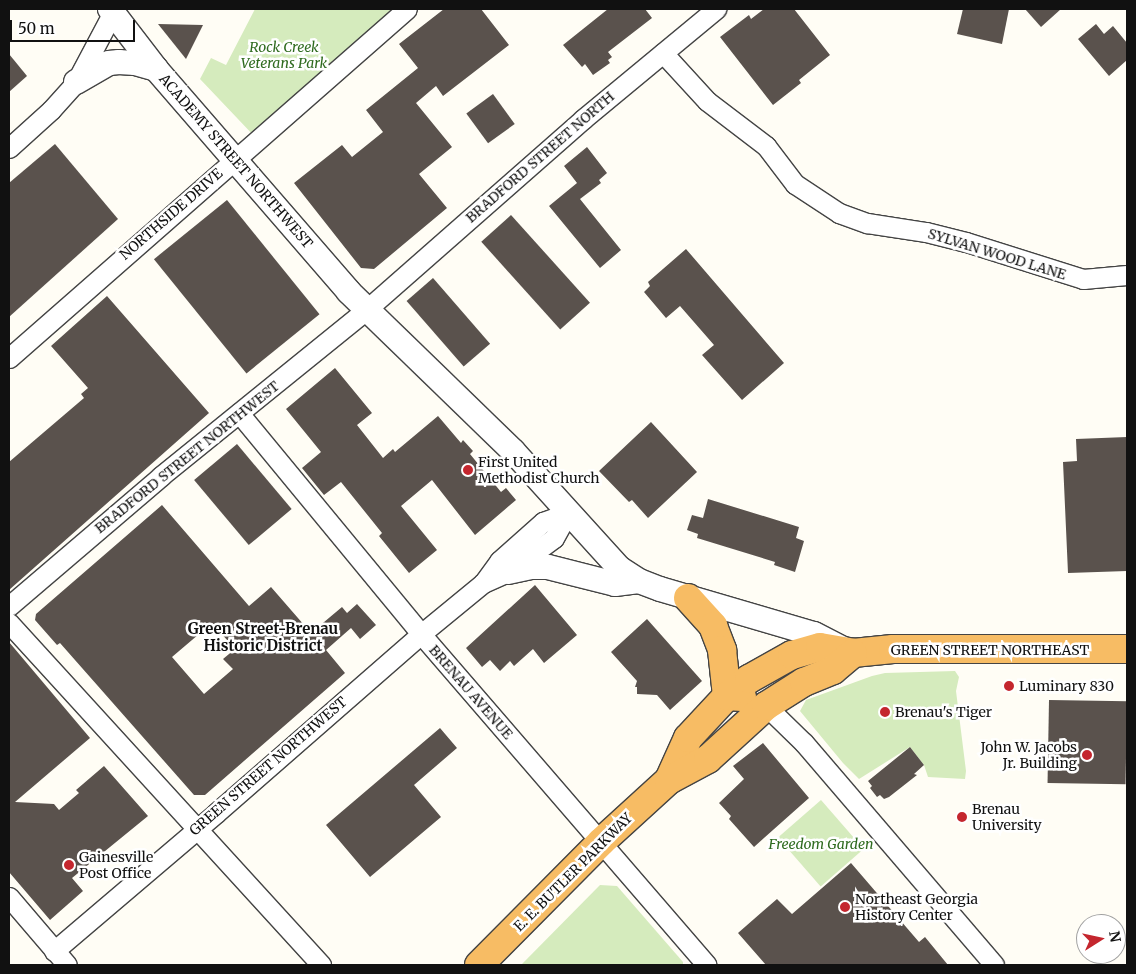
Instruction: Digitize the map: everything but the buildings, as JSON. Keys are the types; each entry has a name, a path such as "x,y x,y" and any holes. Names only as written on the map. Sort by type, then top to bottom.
{"highway":[{"path":"688,598 713,626 722,650 727,696 756,700 766,706"},
{"name":"E. E. BUTLER PARKWAY","path":"669,780 688,738 727,696 749,678 792,655 820,647 853,653"},
{"name":"GREEN STREET NORTHEAST","path":"853,653 893,649 1127,649"},
{"name":"E. E. BUTLER PARKWAY","path":"479,965 602,842 669,780 708,759 766,706 804,682 833,670 853,653"}],"street":[{"name":"NORTHSIDE DRIVE","path":"9,358 116,262 407,9"},
{"name":"BRADFORD STREET NORTH","path":"367,310 583,119 716,9"},
{"name":"ACADEMY STREET NORTHWEST","path":"113,10 156,69 367,310 513,451 619,568 638,581"},
{"path":"9,148 51,110 76,82 113,10"},
{"name":"SYLVAN WOOD LANE","path":"663,52 707,101 766,146 795,184 838,213 868,223 926,232 966,242 1083,279 1127,275"},
{"path":"76,82 110,63 135,63 156,69"},
{"name":"BRADFORD STREET NORTHWEST","path":"9,606 161,476 367,310"},
{"name":"BRENAU AVENUE","path":"239,414 421,634 708,965"},
{"name":"GREEN STREET NORTHWEST","path":"483,583 508,572 554,538 568,513"},
{"name":"GREEN STREET NORTHWEST","path":"54,950 421,634 483,583 499,561 543,522 568,513"},
{"path":"508,572 532,567 548,567 615,584 638,581 688,598 814,634 853,653"},
{"path":"9,623 321,965"},
{"path":"766,706 804,743 994,965"},
{"path":"9,897 67,965"}],"green space":[{"name":"Rock Creek Veterans Park","path":"255,9 407,9 257,139 200,79 211,58 226,65"},
{"path":"955,671 959,677 956,691 966,771 965,779 928,777 924,765 910,747 859,779 843,763 800,711 806,700 872,676 885,673"},
{"name":"Freedom Garden","path":"821,800 864,849 821,886 778,837"},
{"path":"600,885 617,886 683,962 683,965 521,965"}],"place":[{"name":"First United Methodist Church","path":"468,470"},
{"name":"Luminary 830","path":"1009,686"},
{"name":"Brenau's Tiger","path":"885,712"},
{"name":"John W. Jacobs Jr. Building","path":"1087,755"},
{"name":"Brenau University","path":"962,817"},
{"name":"Gainesville Post Office","path":"69,865"},
{"name":"Northeast Georgia History Center","path":"845,907"}],"district":[{"name":"Green Street-Brenau Historic District","path":"263,636"}]}
